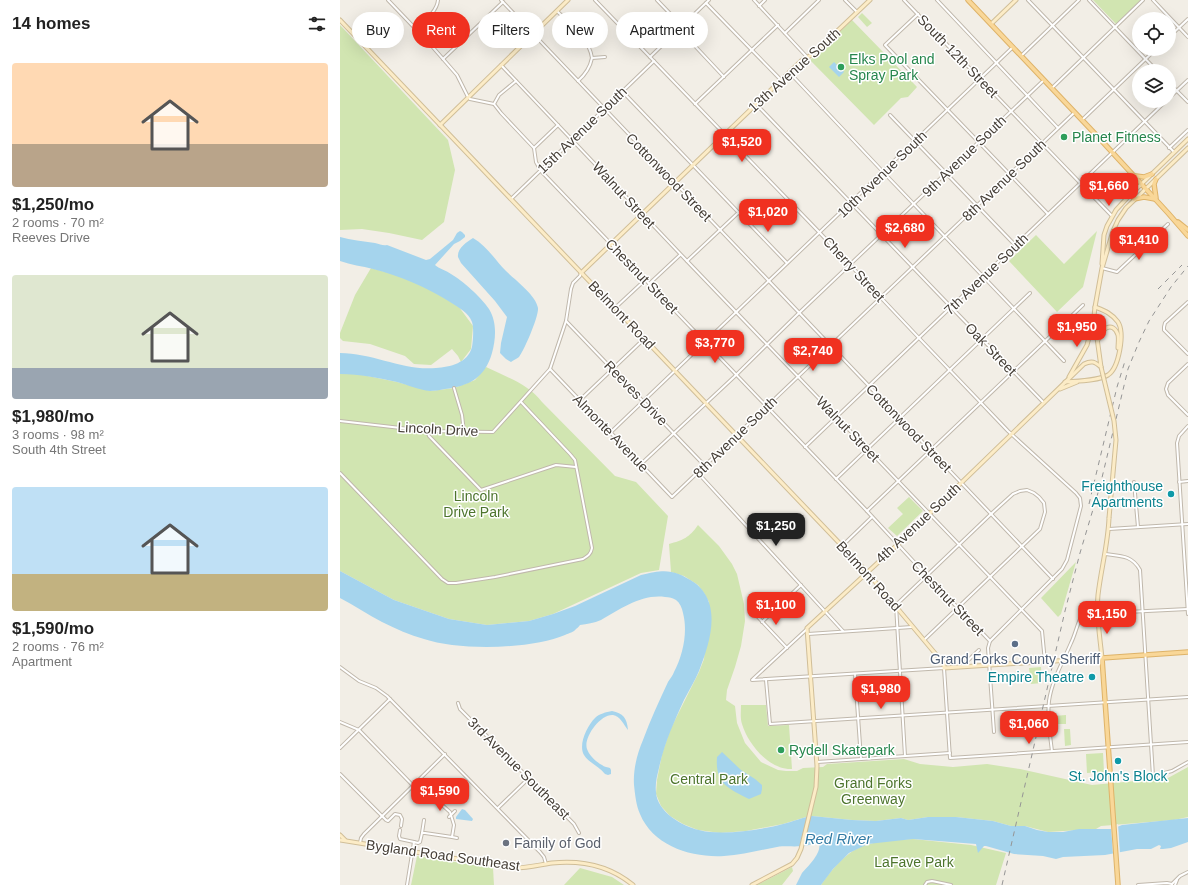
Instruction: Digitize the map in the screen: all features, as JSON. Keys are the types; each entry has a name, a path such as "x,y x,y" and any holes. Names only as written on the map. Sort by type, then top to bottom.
{"main road":[{"path":"968,0 1142,183 1188,236"},
{"path":"1134,175 1140,177 1152,174"},
{"path":"1133,191 1136,184 1134,175"},
{"path":"1156,179 1154,184 1156,199"},
{"path":"1134,199 1144,197 1156,199"},
{"path":"1168,212 1188,230"},
{"path":"1118,885 1102,658 1188,652"}],"street":[{"path":"388,0 412,26"},
{"path":"433,12 438,6 438,0"},
{"name":"Cottonwood Street","path":"501,0 512,12"},
{"path":"544,23 568,0"},
{"name":"Cherry Street","path":"595,0 1011,434 1080,498 1081,506 1068,560 1053,578"},
{"path":"657,0 669,12"},
{"path":"697,12 709,0"},
{"path":"754,0 807,57"},
{"path":"759,6 764,0"},
{"path":"785,33 819,0"},
{"path":"845,0 857,12"},
{"name":"13th Avenue South","path":"581,273 803,58 813,54 870,0"},
{"name":"South 12th Street","path":"904,0 1112,216"},
{"path":"937,0 1058,128"},
{"path":"991,24 1016,0"},
{"path":"1028,0 1174,153"},
{"path":"1021,56 1079,0"},
{"path":"1089,0 1151,64"},
{"path":"1052,88 1143,0"},
{"path":"1153,0 1188,37"},
{"path":"443,59 503,2"},
{"path":"706,3 781,80"},
{"path":"557,11 586,40 591,49 592,58 590,67 578,82"},
{"path":"918,14 885,45 1048,214"},
{"path":"1176,31 1188,19"},
{"name":"Belmont Road","path":"340,20 867,572 944,664 944,668"},
{"path":"695,104 778,25"},
{"name":"Cottonwood Street","path":"544,46 1053,578"},
{"name":"10th Avenue South","path":"611,432 1013,47"},
{"path":"433,48 458,77 470,99 494,104 499,95 516,81"},
{"path":"440,125 519,48"},
{"path":"650,57 659,48"},
{"path":"697,48 724,76"},
{"path":"1082,120 1149,56"},
{"path":"592,58 606,58"},
{"name":"15th Avenue South","path":"511,199 654,61"},
{"name":"Walnut Street","path":"501,65 1042,631 1045,662"},
{"path":"789,72 1064,361"},
{"name":"9th Avenue South","path":"641,464 706,404 799,313 1044,80"},
{"path":"1188,80 1177,91 1188,102"},
{"path":"622,91 787,263"},
{"name":"Chestnut Street","path":"494,104 534,148 536,162 541,171 990,641"},
{"name":"Oak Street","path":"756,104 1044,403"},
{"name":"7th Avenue South","path":"805,447 1159,108"},
{"name":"8th Avenue South","path":"672,497 1075,112"},
{"path":"890,115 1015,246"},
{"path":"534,148 558,125"},
{"path":"1169,148 1188,130"},
{"path":"1102,268 1104,235 1112,216 1121,203 1188,139"},
{"path":"1065,382 1087,344 1094,316 1102,268 1114,228 1121,214 1134,199 1188,148"},
{"path":"687,261 738,213"},
{"path":"1102,268 1117,272 1168,224"},
{"path":"1104,235 1111,237"},
{"path":"649,284 680,254"},
{"name":"Lincoln Drive","path":"340,421 428,432 493,432 550,369 566,321 571,289 581,273"},
{"path":"615,308 645,280"},
{"path":"836,479 1030,293"},
{"path":"1188,302 1164,326 1164,330 1188,354"},
{"path":"867,511 1083,304"},
{"path":"1065,382 1098,378 1108,374 1116,366 1121,331 1118,323 1107,311 1095,306"},
{"path":"1094,316 1101,367 1114,421 1116,440 1108,529 1098,597 1102,658 766,680 770,724 1188,697"},
{"name":"Reeves Drive","path":"566,321 705,466"},
{"path":"1098,344 1102,330 1106,327 1114,329 1118,336 1118,356"},
{"path":"580,400 644,339"},
{"path":"1065,382 1084,364 1090,361 1093,361 1101,367"},
{"path":"1188,364 1168,383 1166,389 1168,395 1188,415"},
{"name":"Almonte Avenue","path":"550,369 672,497"},
{"path":"1057,390 1086,380"},
{"name":"4th Avenue South","path":"766,680 752,680 897,544 1065,382"},
{"path":"454,388 462,415 464,432"},
{"path":"340,473 442,579 448,583 511,574 583,559 589,556 592,552 592,548 575,460 521,402"},
{"path":"1188,426 1179,436 1177,443 1188,614"},
{"path":"428,432 429,436 481,490 556,466 576,466"},
{"path":"698,473 843,631"},
{"path":"1179,482 1188,481"},
{"path":"1134,482 1138,527"},
{"path":"905,756 896,605 1014,494 1027,490 1034,493 1044,503 1045,512 1040,529 924,640"},
{"path":"842,546 872,517"},
{"path":"1108,529 1188,524"},
{"path":"1105,554 1125,557 1136,564 1140,570 1153,776 1172,771 1188,762"},
{"path":"994,732 988,648 990,641 1053,578"},
{"path":"762,622 800,585"},
{"path":"1052,751 1049,707 1053,685 1081,617 1086,614 1188,609"},
{"path":"755,614 787,648"},
{"path":"808,634 913,626"},
{"path":"752,885 795,862 800,854 817,780 807,628"},
{"path":"961,667 979,650"},
{"path":"340,667 359,681 376,688 390,699 540,852 546,864 573,862 596,866 615,873 633,885"},
{"path":"944,668 950,758 1188,742"},
{"path":"854,674 860,759"},
{"path":"340,748 390,699"},
{"name":"3rd Avenue Southeast","path":"458,703 460,709 574,824 579,833"},
{"path":"340,722 358,730 427,800 443,805 450,812 454,825 452,837"},
{"path":"817,762 950,753"},
{"path":"360,843 364,834 445,754"},
{"path":"340,774 386,820 388,821 395,814 401,816 401,826"},
{"path":"498,808 529,778"},
{"path":"449,817 455,811"},
{"path":"400,830 400,839 420,842 424,820"},
{"path":"422,833 457,838"},
{"path":"340,835 347,841"},
{"name":"Bygland Road Southeast","path":"340,840 515,868 546,864"},
{"path":"407,885 414,842"},
{"path":"1138,885 1166,883 1173,885 1178,878 1188,872"},
{"path":"926,885 927,882 932,881 951,885"}],"green space":[{"path":"1093,0 1141,0 1116,24"},
{"path":"862,13 872,23 867,27 858,17"},
{"path":"852,20 917,87 908,97 901,98 874,125 810,60"},
{"path":"340,25 352,38 352,48 362,48 448,140 455,170 444,222 422,240 362,229 340,230"},
{"path":"1097,231 1083,287 1057,312 1009,261 1036,235 1064,264"},
{"path":"371,268 417,283 459,307 473,326 471,349 461,362 452,349 431,365 414,364 405,356 370,344 343,341 340,338 340,333 355,295"},
{"name":"Lincoln Drive Park","path":"486,367 531,390 615,476 636,482 668,516 659,570 641,573 553,614 529,621 487,625 449,619 394,600 340,571 340,374 358,374 431,391 454,388 475,380"},
{"path":"909,497 923,511 897,536 888,528 903,514 897,508"},
{"path":"698,525 719,546 732,564 737,574 744,604 745,621 741,646 727,690 726,700 735,706 737,723 745,743 761,762 778,770 786,771 823,767 827,764 904,759 920,764 953,767 987,764 1020,769 1092,785 1168,778 1188,767 1188,817 1174,820 1101,826 1096,829 1048,832 1025,826 1011,826 993,821 956,817 928,817 908,820 901,818 876,821 812,816 783,824 746,831 720,833 698,830 683,824 670,816 661,806 656,794 662,754 670,730 704,659 709,602 698,585 684,576 671,572 669,544 685,538 692,533"},
{"path":"1076,562 1061,614 1058,617 1041,598"},
{"path":"1041,667 1042,683 1031,684 1029,668"},
{"path":"741,705 766,705 768,726 789,725 792,769 775,765 754,747 742,724"},
{"path":"1066,715 1066,724 1054,724 1054,716"},
{"path":"1064,729 1070,729 1071,745 1065,746"},
{"path":"1103,753 1104,772 1087,773 1086,754"},
{"name":"LaFave Park","path":"913,839 971,845 1006,853 996,885 821,885 841,861 860,847 884,841"},
{"path":"417,856 493,868 494,885 411,885"},
{"path":"792,867 793,871 782,885 757,885"},
{"path":"580,868 612,877 624,885 564,885"}],"water":[{"path":"834,62 844,72 839,77 829,67"},
{"path":"460,231 465,235 465,237 454,244 435,265 456,277 477,294 492,314 495,325 495,336 492,353 489,362 480,375 469,383 461,386 430,391 376,378 340,374 340,353 364,356 412,367 436,368 447,367 458,363 467,357 472,347 473,324 466,313 456,306 413,282 373,269 340,261 340,237 387,245 426,260 430,259 453,240"},
{"path":"473,238 487,249 506,271 520,283 533,298 538,308 534,325 524,348 519,357 511,362 500,353 507,317 495,301 461,263 458,257 461,248 465,243"},
{"name":"Red River","path":"340,571 394,600 449,619 487,625 529,621 553,614 575,606 641,575 649,573 663,571 675,573 688,578 695,583 700,587 708,599 712,622 711,630 705,655 699,671 684,700 666,742 656,786 657,799 666,812 678,821 692,828 708,832 741,832 774,826 812,816 876,821 901,818 908,820 928,817 956,817 993,821 1011,826 1025,826 1048,832 1063,832 1079,829 1112,829 1122,825 1188,818 1188,842 1171,848 1160,849 1161,846 1159,845 1151,849 1137,849 1105,855 1063,857 1056,859 1043,856 1014,854 986,846 984,846 978,853 976,844 913,839 868,844 849,853 833,869 821,885 796,885 802,873 817,855 819,843 816,842 802,846 782,846 744,854 724,856 699,855 687,852 664,842 646,825 640,814 634,785 637,756 661,696 677,665 684,643 685,628 683,611 676,600 669,597 656,597 639,600 601,620 580,625 574,631 551,640 516,646 476,647 439,643 403,632 387,625 340,598"},
{"path":"612,711 619,713 624,717 627,722 628,730 618,717 613,715 608,716 598,722 590,733 586,744 588,751 597,762 610,768 611,774 608,775 586,758 582,751 582,746 586,731 592,721 598,715"},
{"path":"722,752 741,770 762,785 761,794 749,799 735,792 724,784 718,773 717,766 717,757"},
{"path":"462,809 465,810 473,819 472,821 456,819"}],"pier":[{"path":"1118,824 1120,854 1113,855 1111,827"}],"railway":[{"path":"1158,289 1182,265"},
{"path":"1002,885 1065,611 1100,486 1128,369 1149,321 1171,287 1188,266"},
{"path":"1089,504 1117,387 1125,361"}],"place":[{"name":"Elks Pool and Spray Park","path":"841,67"},
{"name":"Planet Fitness","path":"1064,137"},
{"name":"Freighthouse Apartments","path":"1171,494"},
{"name":"Grand Forks County Sheriff","path":"1015,644"},
{"name":"Empire Theatre","path":"1092,677"},
{"name":"Rydell Skatepark","path":"781,750"},
{"name":"St. John's Block","path":"1118,761"},
{"name":"Family of God","path":"506,843"}],"park label":[{"name":"Central Park","path":"709,779"},
{"name":"Grand Forks Greenway","path":"873,792"}]}
